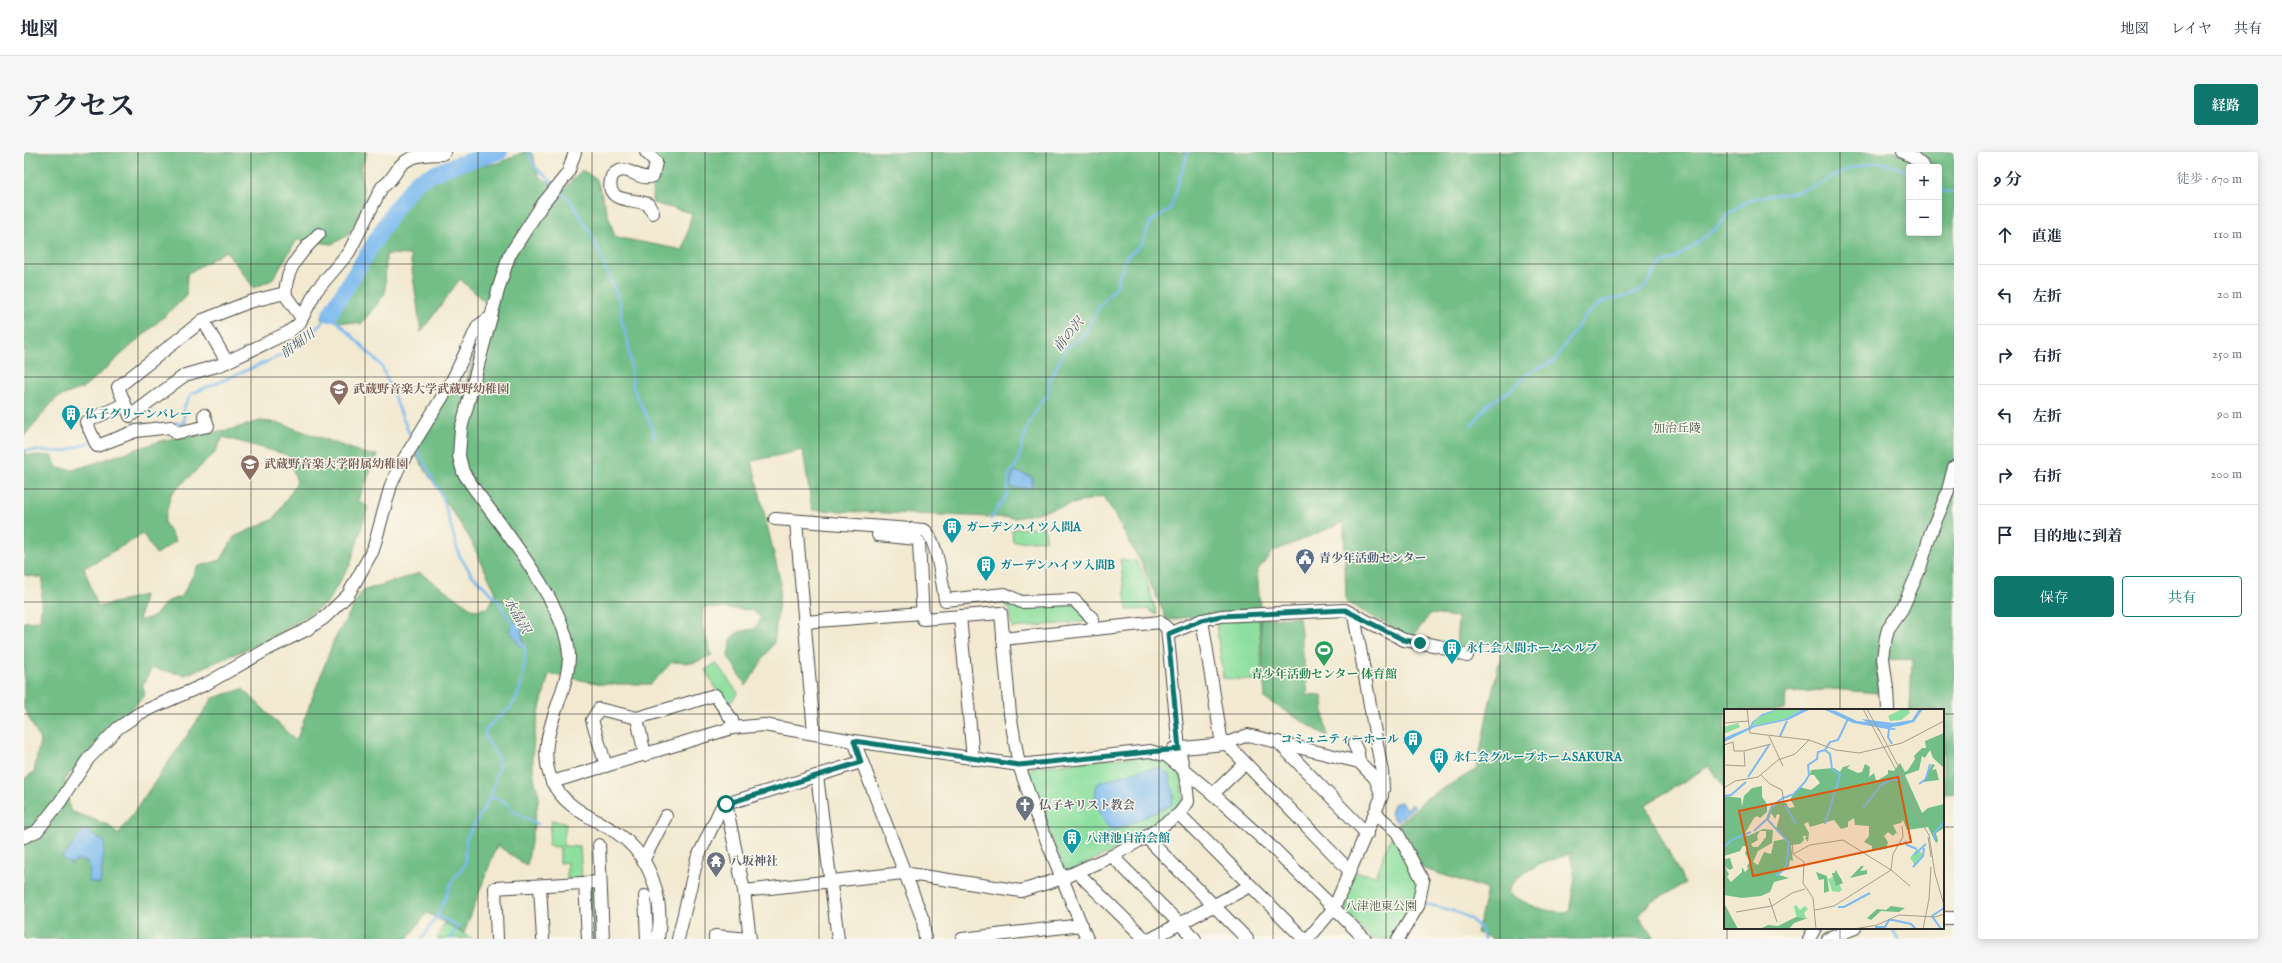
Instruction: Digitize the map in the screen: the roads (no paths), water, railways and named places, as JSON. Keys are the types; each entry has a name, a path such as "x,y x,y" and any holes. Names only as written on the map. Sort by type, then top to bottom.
{"street":[{"path":"124,404 86,422 96,444 134,424 185,375 227,362 287,333 299,324 301,317 316,291 348,252 382,188 390,182 407,155 442,154 445,152"},
{"path":"575,152 571,167 509,256 461,429 459,456 463,472 548,595 565,634 569,657 567,672 550,724 546,751 552,782 561,795 578,811 621,836 643,861 659,896 661,905 658,939"},
{"path":"646,152 656,162 653,176 641,177 628,170 618,171 612,176 611,187 614,194 620,199 648,204 653,214"},
{"path":"1903,152 1913,157 1921,164"},
{"path":"301,317 285,293 289,276 296,258 319,234"},
{"path":"134,424 124,404 118,387 203,320 249,302 285,293"},
{"path":"24,838 36,831 60,802 88,759 118,728 140,713 206,684 268,649 306,630 337,607 348,595 373,550 391,485 417,437 451,383 478,326 491,317"},
{"path":"203,320 227,362"},
{"path":"134,424 171,427 176,433 208,426 204,415"},
{"path":"1888,709 1883,658 1888,629 1902,609 1920,568 1931,532 1947,494 1954,467"},
{"path":"775,519 924,530 930,534 942,574 945,600 1005,594 1021,602 1074,600 1093,619"},
{"path":"796,521 814,733"},
{"path":"878,535 916,538 919,542 923,619 1001,613 1010,714 1019,765 1035,812 1087,939"},
{"path":"1168,634 1202,620 1221,616 1345,610 1404,640 1439,646 1467,656"},
{"path":"804,622 922,613"},
{"path":"1308,939 1334,908 1382,796 1382,772 1354,615"},
{"path":"960,616 973,759"},
{"path":"1202,620 1221,738 1224,744 1349,870"},
{"path":"744,891 903,873 1022,891 1063,878 1112,856 1146,837 1180,814 1188,802 1186,780 1182,768 1179,749 1167,628 1160,622 1003,639"},
{"path":"606,766 592,720 599,709 636,718 715,695 732,720 732,728"},
{"path":"636,718 646,755"},
{"path":"552,782 732,728 764,725 854,741 1019,765 1224,744 1248,735 1359,762 1375,778 1382,796"},
{"path":"854,741 903,873 923,920 925,939"},
{"path":"1278,742 1367,834"},
{"path":"1354,744 1358,753 1359,762"},
{"path":"1150,751 1167,756 1213,794 1275,850 1365,939"},
{"path":"678,939 697,859 721,808 726,804 861,762"},
{"path":"1213,794 1244,764"},
{"path":"817,776 838,939"},
{"path":"715,939 715,936 749,939 744,891 726,804"},
{"path":"1375,813 1397,832 1423,881 1418,906 1398,939"},
{"path":"1180,814 1304,939"},
{"path":"643,861 666,816"},
{"path":"1146,837 1247,939"},
{"path":"599,845 603,939"},
{"path":"1112,856 1195,939"},
{"path":"1077,872 1145,939"},
{"path":"497,939 495,888 600,882"},
{"path":"585,883 588,939"},
{"path":"540,886 543,939"},
{"path":"1151,939 1250,886"},
{"path":"645,896 647,939"},
{"path":"962,939 1082,925"},
{"path":"1809,939 1814,929"},
{"path":"1828,939 1853,929"}],"water":[{"path":"1014,471 1032,477 1032,488 1011,488 1011,479"},
{"path":"520,618 524,647 521,647 509,629"},
{"path":"1160,768 1169,775 1174,796 1171,805 1116,830 1106,823 1098,810 1096,803 1095,796 1098,783 1141,770"},
{"path":"1401,802 1405,808 1408,808 1411,804 1415,806 1397,822 1390,814 1393,804"},
{"path":"83,829 105,842 100,884 89,881 90,867 87,862 77,860 71,864 61,857 67,853"}],"waterway":[{"name":"前堀川","path":"330,314 395,209 417,181 452,166 500,152"},
{"path":"528,152 534,166 554,184"},
{"name":"前の沢","path":"991,519 1007,494 1009,475 1018,462 1027,427 1040,402 1047,397 1051,378 1066,348 1084,335 1098,308 1116,286 1126,257 1142,244 1151,221 1170,210 1188,152"},
{"path":"1472,426 1488,404 1508,392 1529,373 1554,361 1585,316 1602,302 1639,292 1648,284 1654,272 1663,263 1675,259 1718,227 1726,216 1742,204 1762,196 1786,194 1812,187 1851,168 1863,165 1881,162 1906,171"},
{"path":"559,188 570,200 593,237 621,306 621,319 628,342 633,388 652,427 655,439"},
{"path":"1942,191 1954,193"},
{"name":"前堀川","path":"174,423 184,423 184,407 191,394 287,353 306,339 330,314 381,365 412,440"},
{"name":"前堀川","path":"134,426 145,424"},
{"name":"前堀川","path":"24,450 64,452 92,441"},
{"name":"水晶沢","path":"416,448 443,498 459,555 472,575 497,599 515,628"},
{"name":"水晶沢","path":"422,939 439,913 452,881 465,865 466,839 491,796 499,765 497,755 486,739 485,731 514,703 520,687 524,669 524,645"},
{"path":"491,796 506,803 514,812 538,824"},
{"path":"1104,849 1110,828"},
{"path":"1424,904 1451,910 1469,918 1481,930 1484,939"},
{"path":"437,916 458,926 450,939"},
{"path":"1893,929 1898,939"}],"place":[{"name":"武蔵野音楽大学武蔵野幼稚園","path":"339,406"},
{"name":"仏子グリーンバレー","path":"71,431"},
{"name":"武蔵野音楽大学附属幼稚園","path":"250,481"},
{"name":"ガーデンハイツ入間A","path":"952,544"},
{"name":"青少年活動センター","path":"1305,575"},
{"name":"ガーデンハイツ入間B","path":"986,582"},
{"name":"永仁会入間ホームヘルプ","path":"1452,665"},
{"name":"青少年活動センター 体育館","path":"1324,667"},
{"name":"コミュニティーホール","path":"1413,756"},
{"name":"永仁会グループホームSAKURA","path":"1439,774"},
{"name":"仏子キリスト教会","path":"1025,822"},
{"name":"八津池自治会館","path":"1072,855"},
{"name":"八坂神社","path":"716,878"}],"park label":[{"name":"加治丘陵","path":"1677,428"},
{"name":"八津池東公園","path":"1381,906"}]}
